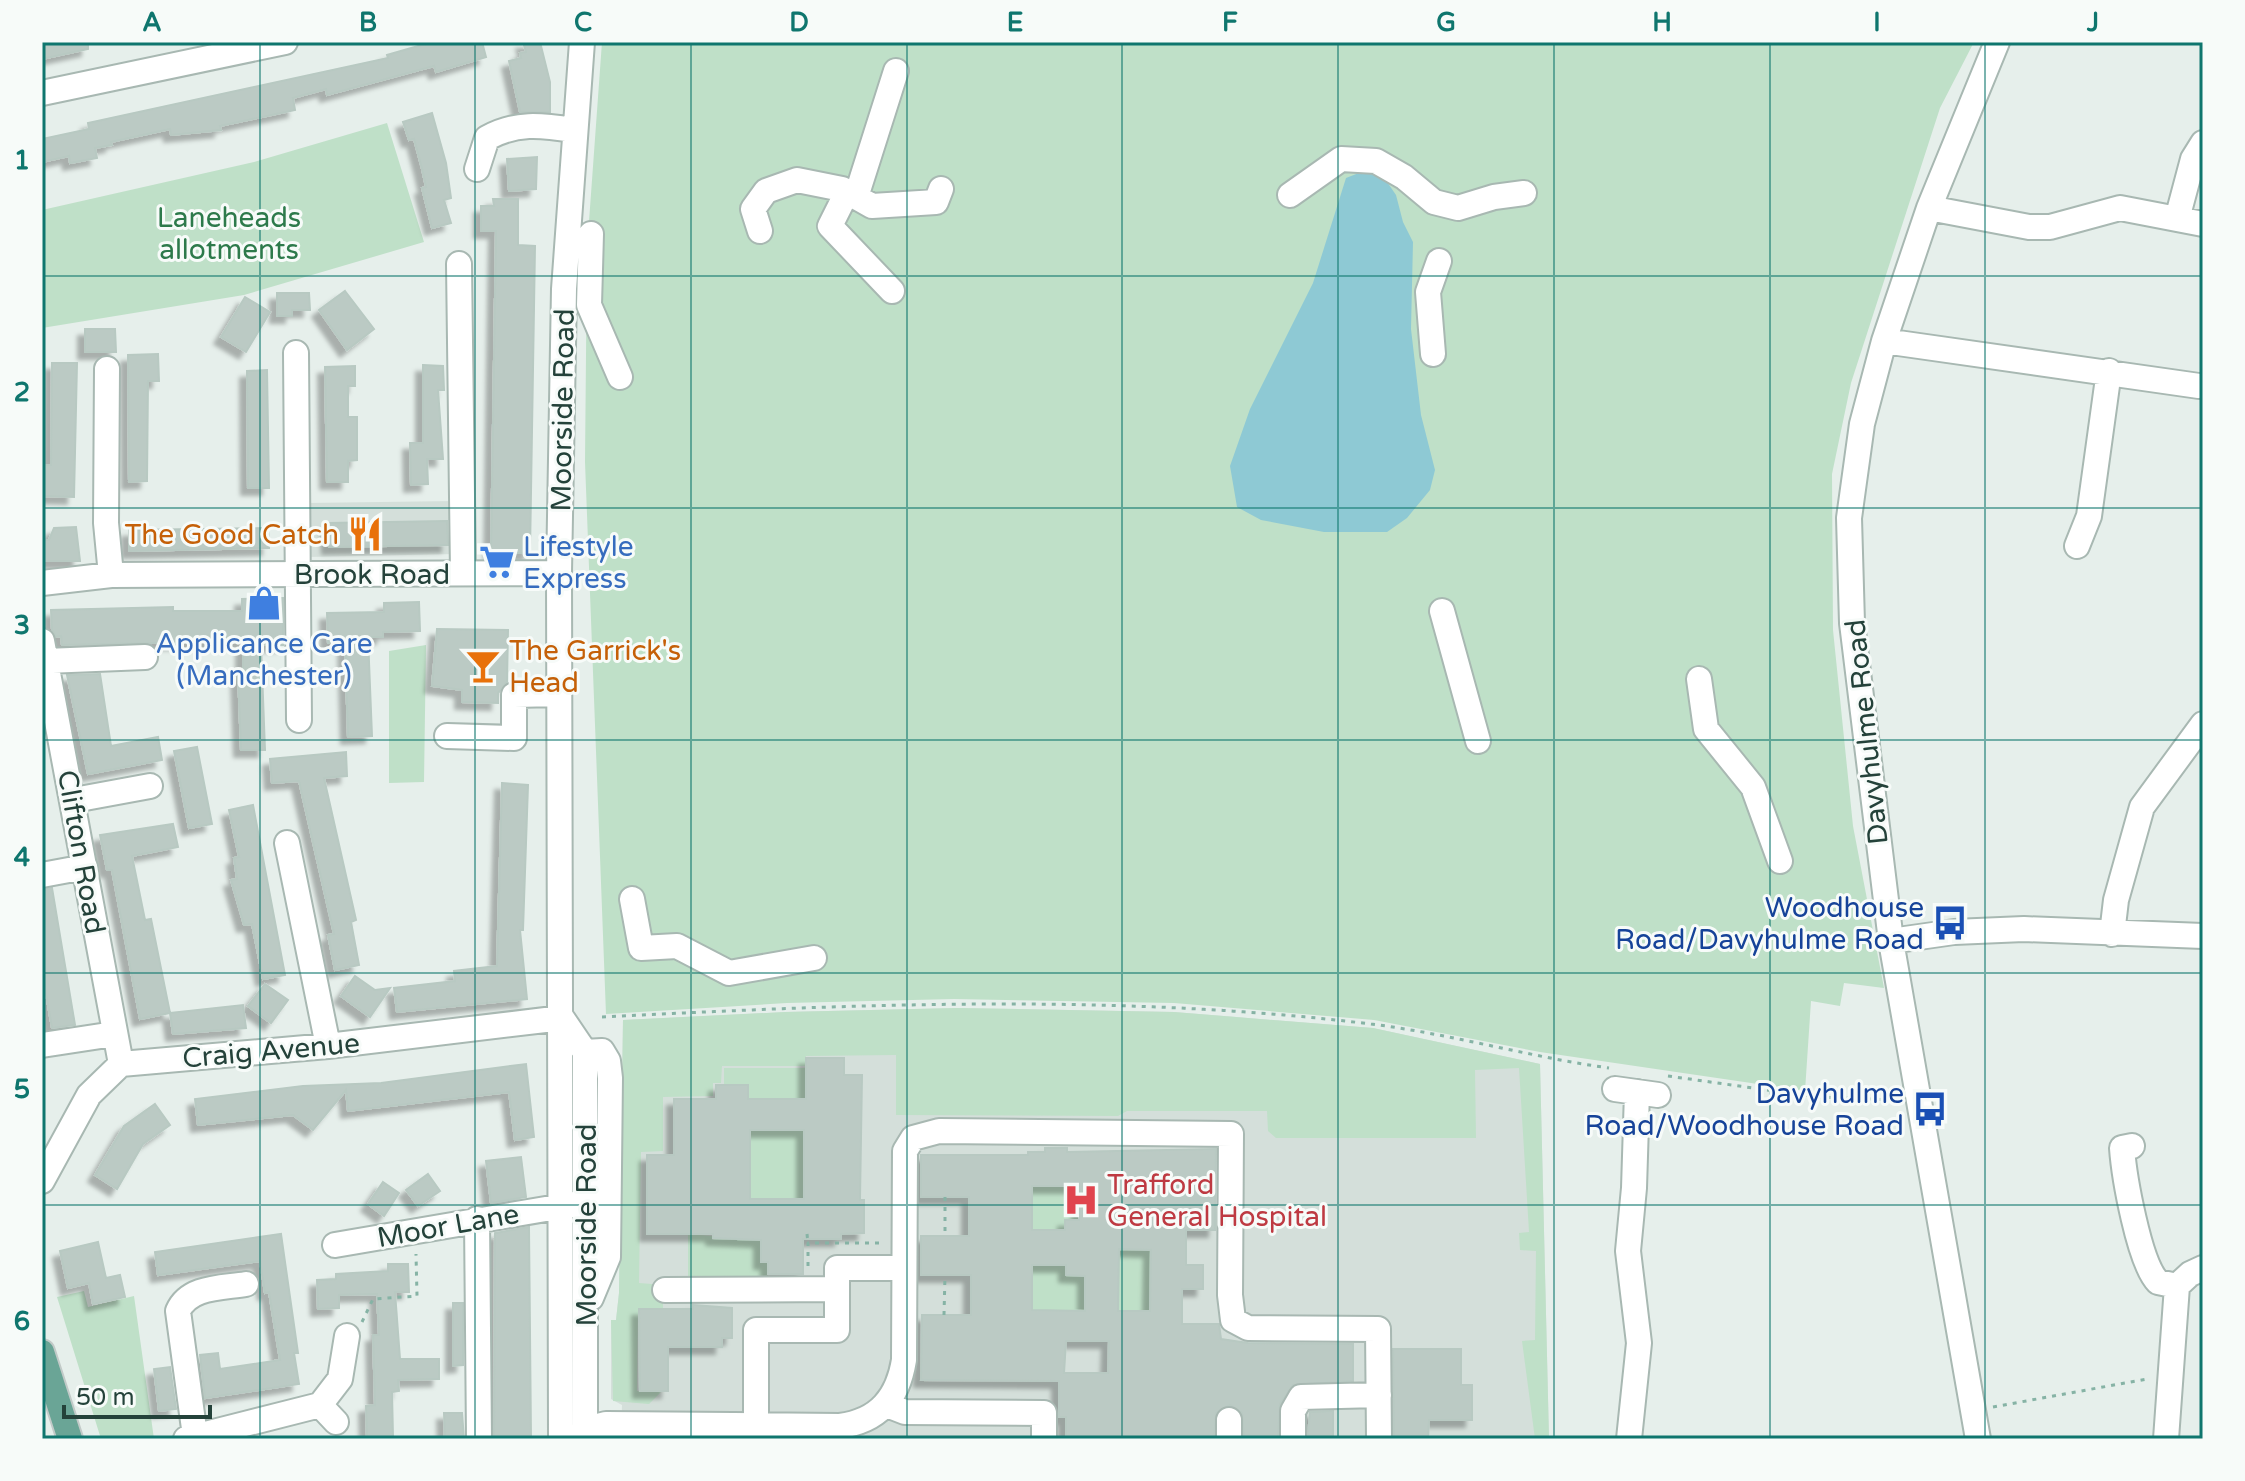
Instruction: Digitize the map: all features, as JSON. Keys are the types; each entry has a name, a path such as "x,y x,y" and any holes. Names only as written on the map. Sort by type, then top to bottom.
{"main road":[{"path":"42,1352 70,1439"}],"street":[{"path":"42,93 285,42"},
{"name":"Moorside Road","path":"582,42 573,130 564,289 559,573 562,1018 574,1204 586,1307 582,1436"},
{"name":"Davyhulme Road","path":"1978,1439 1891,941 1867,764 1849,557 1853,468 1884,341 1929,208 1997,42"},
{"path":"892,291 830,226 851,194 896,71"},
{"path":"477,169 487,138 500,130 522,124 573,130"},
{"path":"2177,219 2193,159 2203,143"},
{"path":"1290,195 1341,159 1376,161 1404,177 1434,202 1458,208 1494,197 1524,193"},
{"path":"760,231 753,209 766,191 797,180 851,194 872,206 936,202 941,189"},
{"path":"1929,208 2029,227 2050,227 2120,208 2203,224"},
{"path":"591,234 589,305 620,377"},
{"path":"1433,354 1428,292 1439,261"},
{"path":"459,264 463,573"},
{"path":"1884,341 2199,386"},
{"path":"296,353 299,719"},
{"path":"107,369 106,523 111,575"},
{"path":"2077,546 2089,516 2109,371"},
{"name":"Brook Road","path":"42,583 111,575 559,573"},
{"path":"1442,611 1478,741"},
{"path":"44,651 145,657"},
{"name":"Clifton Road","path":"44,651 121,1064"},
{"path":"1699,679 1706,729 1753,787 1780,861"},
{"path":"447,736 514,738 514,695 559,694"},
{"path":"2112,934 2116,900 2142,807 2203,724"},
{"path":"74,800 150,786"},
{"path":"287,843 328,1046"},
{"path":"42,875 85,867"},
{"path":"632,899 641,948 677,946 729,973 814,958"},
{"path":"1891,941 1978,930 2203,936"},
{"path":"562,1018 585,1052 602,1051 608,1061 610,1078 608,1257 586,1307"},
{"name":"Craig Avenue","path":"121,1064 328,1046 562,1018"},
{"path":"42,1045 114,1034"},
{"name":"Moorside Road","path":"561,1439 585,1052"},
{"path":"42,1181 89,1095 121,1064"},
{"path":"1629,1439 1639,1343 1628,1251 1639,1084"},
{"path":"582,1436 606,1424 697,1432 756,1424 853,1424 887,1405 897,1389 904,1360 905,1151 913,1138 921,1133 1231,1134 1230,1295 1233,1320 1248,1328 1378,1329 1379,1439"},
{"path":"2132,1146 2122,1148 2125,1179 2148,1268 2158,1282 2177,1286"},
{"name":"Moor Lane","path":"335,1245 574,1204"},
{"path":"477,1219 479,1439"},
{"path":"756,1424 756,1330 837,1330 837,1268 904,1268"},
{"path":"2166,1439 2177,1286 2190,1274 2203,1268"},
{"path":"246,1284 193,1293 183,1300 178,1311 191,1438 328,1413 332,1394 340,1379 340,1347"},
{"path":"665,1290 837,1289"},
{"path":"1293,1439 1293,1411 1301,1397 1379,1395"},
{"path":"887,1405 905,1412 1044,1413 1044,1439"}],"path":[{"path":"602,1017 957,1004 1173,1007 1373,1024 1543,1058 1639,1084 1919,1101"},
{"path":"945,1197 945,1236"},
{"path":"340,1347 357,1336 373,1299 417,1296 416,1230"},
{"path":"807,1234 808,1243"},
{"path":"944,1315 945,1275"},
{"path":"1974,1411 2170,1375"}],"shaded area":[{"path":"456,501 457,554 307,557 306,503"},
{"name":"Trafford General Hospital","path":"957,1008 1174,1012 1373,1028 1540,1064 1549,1439 621,1439 622,1405 611,1399 611,1320 616,1320 619,1293 623,1020"}],"green space":[{"path":"602,42 1974,42 1940,108 1851,383 1832,474 1833,630 1853,826 1884,988 1844,983 1840,1006 1811,1001 1805,1091 1540,1052 1374,1020 1174,1003 954,999 787,1003 606,1014 585,462 587,249"},
{"name":"Laneheads allotments","path":"387,123 424,242 244,295 42,328 42,210 254,162"},
{"path":"426,645 424,782 389,783 389,651"},
{"path":"957,1008 1174,1012 1373,1028 1540,1064 1549,1439 1535,1439 1522,1341 1535,1340 1536,1251 1520,1250 1519,1233 1529,1232 1519,1068 1475,1070 1476,1138 1276,1138 1268,1131 1267,1111 1127,1111 1118,1116 896,1115 896,1055 806,1056 805,1066 722,1066 721,1083 713,1083 713,1096 663,1097 663,1151 641,1152 639,1283 652,1284 663,1295 663,1308 638,1309 637,1391 661,1392 649,1404 613,1401 611,1320 616,1320 619,1293 623,1020"},
{"path":"724,1068 806,1068 806,1099 748,1099 724,1085"},
{"path":"747,1130 807,1130 806,1199 747,1199"},
{"path":"1033,1178 1047,1186 1087,1183 1079,1220 1065,1220 1065,1230 1032,1233"},
{"path":"761,1233 762,1262 768,1262 768,1283 688,1284 688,1234 760,1240"},
{"path":"1119,1240 1138,1240 1138,1250 1145,1250 1151,1241 1150,1311 1118,1324"},
{"path":"1032,1257 1046,1265 1066,1265 1066,1275 1102,1276 1085,1292 1085,1304 1096,1314 1032,1313"},
{"path":"84,1291 88,1307 134,1296 154,1439 101,1439 57,1297"}],"water":[{"path":"1364,171 1385,179 1396,195 1403,222 1413,242 1411,329 1421,415 1435,470 1430,490 1407,518 1387,532 1324,532 1261,520 1237,507 1230,466 1250,409 1313,283 1346,178"}],"building":[{"path":"42,42 88,42 88,49 42,59"},
{"path":"432,42 482,42 486,57 436,72 434,66 327,95 326,89 293,98 295,110 220,126 221,130 171,135 170,129 95,148 97,158 70,163 69,156 42,162 42,139 89,129 88,123 388,58 387,55"},
{"path":"523,42 540,42 550,82 550,112 520,112 509,61 521,58 520,53 526,52"},
{"path":"432,113 446,163 451,198 444,200 451,223 432,228 414,139 409,140 403,122"},
{"path":"537,157 536,189 509,191 507,159"},
{"path":"493,199 518,199 518,245 535,246 530,553 491,553 496,231 481,231 481,206 494,206"},
{"path":"345,291 374,329 347,350 319,310"},
{"path":"277,293 309,293 310,310 292,310 292,316 277,316"},
{"path":"245,297 270,312 246,352 221,337"},
{"path":"85,329 115,329 116,352 85,352"},
{"path":"158,354 159,381 148,381 147,481 129,482 128,355"},
{"path":"52,363 77,363 74,497 42,496 42,465 51,465"},
{"path":"423,365 443,366 444,390 438,390 443,459 427,459 428,484 411,485 410,443 423,443"},
{"path":"355,366 355,386 348,386 348,417 357,417 357,460 348,461 348,482 327,482 325,367"},
{"path":"267,370 269,488 248,488 247,371"},
{"path":"447,521 448,545 329,547 328,523"},
{"path":"76,527 80,561 42,561 42,540 49,540 54,528"},
{"path":"268,528 269,548 129,551 129,530"},
{"path":"283,598 283,645 261,645 265,750 241,750 238,673 243,673 243,641 62,645 61,636 56,637 52,630 51,610 173,607 173,611 242,611 242,599"},
{"path":"419,602 420,631 383,632 383,637 368,637 372,736 348,737 345,643 328,643 327,613 384,612 384,603"},
{"name":"The Garrick's Head","path":"437,629 508,630 507,682 498,693 498,703 462,702 462,690 432,686"},
{"path":"100,674 111,746 158,737 162,760 88,774 67,675"},
{"path":"197,747 212,824 189,828 174,751"},
{"path":"346,752 347,776 324,778 356,920 351,922 359,965 335,970 328,935 334,934 299,781 272,783 270,759"},
{"path":"502,783 528,785 523,930 520,930 527,999 397,1012 394,988 455,981 454,971 497,966"},
{"path":"253,805 285,975 263,979 252,924 244,925 231,880 237,879 234,858 239,857 229,810"},
{"path":"173,824 178,847 132,856 145,920 151,919 170,1013 140,1019 112,870 107,870 100,835"},
{"path":"52,888 75,1025 52,1028 42,971 42,890"},
{"path":"355,976 375,990 390,988 370,1017 341,996"},
{"path":"265,984 288,1000 271,1023 248,1006"},
{"path":"243,1005 246,1028 173,1034 170,1013"},
{"path":"806,1058 844,1058 844,1075 862,1075 860,1200 864,1200 864,1233 841,1234 841,1239 803,1239 803,1274 768,1274 768,1262 761,1262 761,1240 713,1238 713,1234 647,1234 647,1155 674,1155 674,1099 716,1099 716,1085 748,1085 748,1099 806,1099","holes":["750,1130 804,1130 804,1199 750,1199"]},
{"path":"526,1064 534,1137 515,1140 509,1092 348,1111 346,1090 313,1130 293,1115 198,1125 195,1099 303,1086 381,1083"},
{"path":"155,1104 170,1125 143,1144 117,1189 95,1175 124,1126"},
{"path":"1045,1148 1067,1148 1067,1152 1216,1149 1215,1230 1186,1230 1186,1265 1203,1265 1203,1289 1182,1289 1182,1324 1219,1324 1221,1339 1248,1343 1353,1344 1353,1381 1293,1385 1280,1404 1278,1439 1244,1439 1242,1413 1230,1405 1216,1413 1214,1439 1066,1439 1066,1417 1059,1417 1059,1381 921,1380 922,1315 971,1315 971,1275 921,1275 921,1236 969,1236 969,1197 921,1197 921,1155 1028,1155 1028,1152 1045,1152","holes":["1032,1186 1079,1186 1079,1220 1065,1220 1065,1230 1032,1230","1119,1249 1151,1250 1150,1311 1118,1311","1032,1265 1066,1265 1066,1275 1085,1276 1085,1311 1032,1310","1066,1341 1109,1341 1108,1373 1064,1373"]},
{"path":"521,1157 526,1197 491,1203 486,1161"},
{"path":"428,1174 440,1191 418,1206 406,1190"},
{"path":"383,1182 399,1193 384,1216 368,1204"},
{"path":"529,1227 531,1439 494,1439 495,1233"},
{"path":"281,1234 298,1353 294,1353 299,1384 205,1398 200,1355 218,1353 220,1369 280,1360 269,1292 265,1293 260,1261 158,1275 155,1252"},
{"path":"98,1242 106,1278 120,1275 125,1297 93,1304 89,1283 68,1288 60,1251"},
{"path":"388,1264 408,1264 409,1292 395,1292 400,1359 439,1359 439,1379 398,1380 399,1391 392,1392 393,1437 367,1438 366,1406 375,1405 373,1335 379,1335 377,1294 339,1295 339,1308 318,1309 317,1280 336,1279 336,1274 388,1271"},
{"path":"453,1303 463,1303 463,1365 453,1366"},
{"path":"693,1305 732,1308 732,1338 722,1338 722,1347 668,1347 668,1391 640,1391 639,1309 693,1309"},
{"path":"1393,1349 1461,1349 1461,1385 1472,1385 1472,1420 1429,1420 1428,1439 1394,1439"},
{"path":"170,1367 176,1409 159,1411 154,1369"},
{"path":"1333,1411 1333,1436 1308,1436 1310,1412"},
{"path":"444,1413 462,1413 464,1439 445,1439"}],"place":[{"name":"The Good Catch","path":"365,534"},
{"name":"Lifestyle Express","path":"497,562"},
{"name":"Applicance Care (Manchester)","path":"264,603"},
{"name":"The Garrick's Head","path":"483,666"},
{"name":"Woodhouse Road/Davyhulme Road","path":"1950,923"},
{"name":"Davyhulme Road/Woodhouse Road","path":"1930,1109"},
{"name":"Trafford General Hospital","path":"1081,1200"}]}
